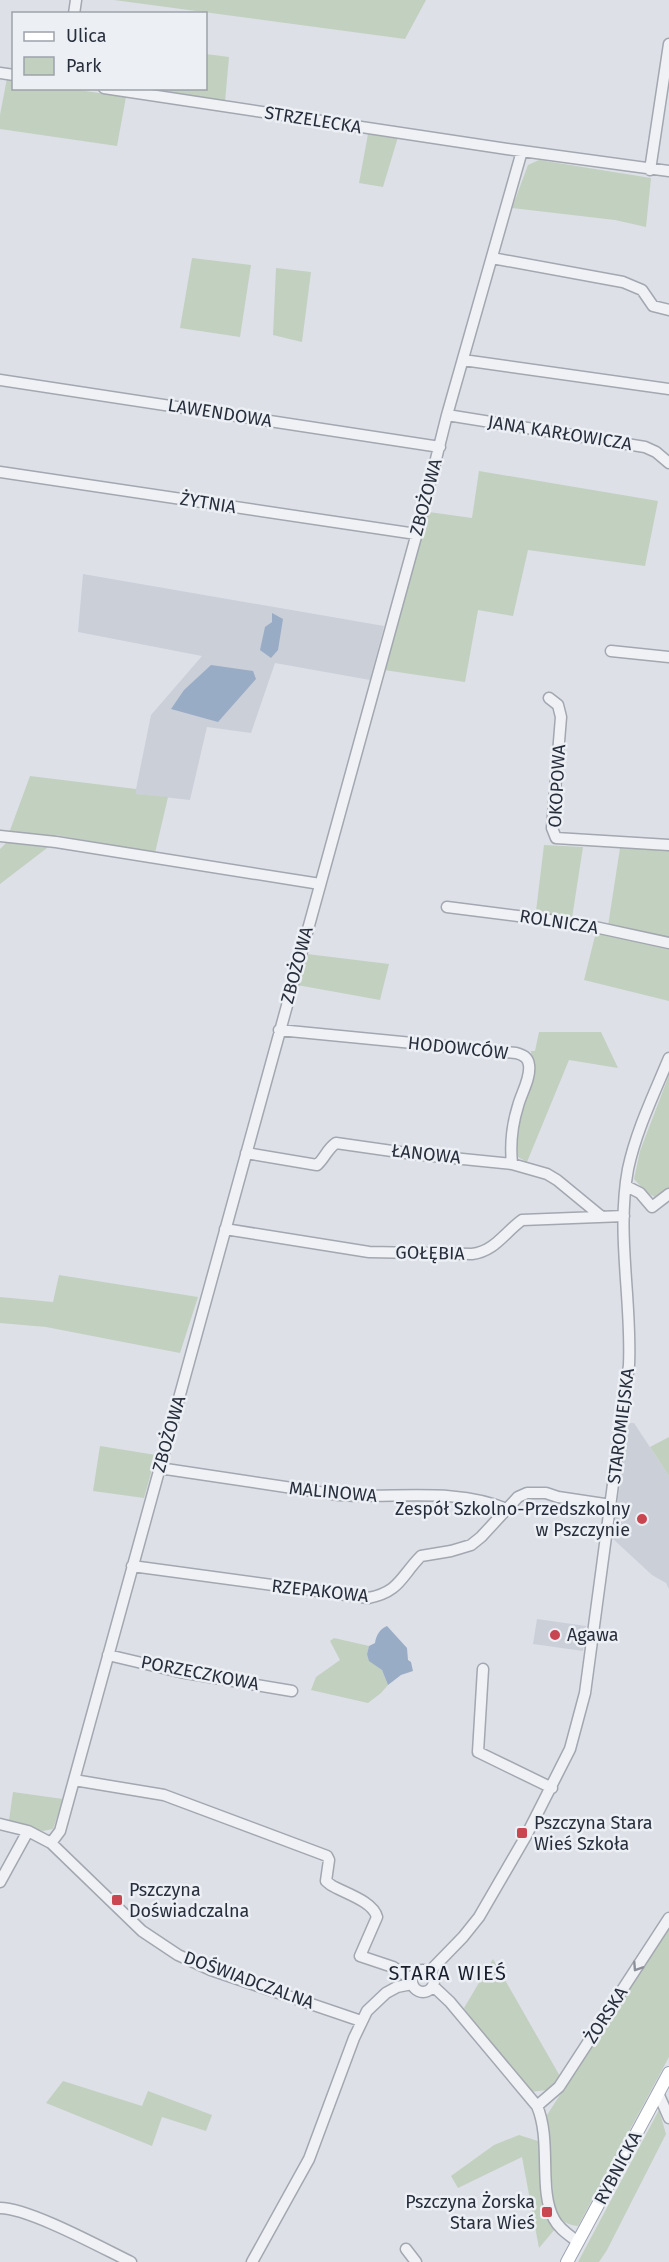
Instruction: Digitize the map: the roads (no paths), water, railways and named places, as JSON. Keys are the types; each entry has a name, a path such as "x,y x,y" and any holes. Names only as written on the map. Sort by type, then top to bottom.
{"main road":[{"name":"RYBNICKA","path":"567,2262 669,2073"}],"street":[{"path":"650,170 669,44"},
{"name":"STRZELECKA","path":"117,90 669,171"},
{"name":"ZBOŻOWA","path":"51,1843 60,1831 447,415 522,151"},
{"path":"492,258 623,282 642,290 653,306 669,310"},
{"path":"463,360 669,389"},
{"name":"LAWENDOWA","path":"0,380 440,447"},
{"name":"JANA KARŁOWICZA","path":"447,415 645,447 656,452 669,463"},
{"name":"ŻYTNIA","path":"0,472 416,534"},
{"path":"611,651 669,657"},
{"name":"OKOPOWA","path":"549,698 558,705 561,717 552,828 556,838 669,845"},
{"path":"0,836 56,842 320,884"},
{"name":"ROLNICZA","path":"447,907 581,924 669,943"},
{"name":"HODOWCÓW","path":"279,1030 516,1053 525,1056 529,1062 530,1071 512,1133 512,1164"},
{"name":"STAROMIEJSKA","path":"429,1972 479,1917 552,1788 575,1736 585,1693 627,1382 631,1331 624,1216 626,1186 636,1140 669,1058"},
{"name":"ŁANOWA","path":"246,1153 317,1166 328,1148 336,1143 512,1164 547,1174 602,1217"},
{"path":"626,1186 640,1192 652,1207 669,1194"},
{"name":"GOŁĘBIA","path":"225,1229 369,1252 471,1254 484,1252 494,1247 522,1220 624,1216"},
{"name":"MALINOWA","path":"159,1468 339,1496 456,1496 488,1501 507,1509"},
{"name":"RZEPAKOWA","path":"132,1566 368,1599 380,1596 398,1586 421,1556 471,1545 518,1497 535,1491 611,1505"},
{"name":"PORZECZKOWA","path":"108,1654 180,1672 292,1692"},
{"path":"483,1669 478,1752 552,1788"},
{"path":"74,1780 148,1791 327,1856 329,1860 326,1881 370,1906 376,1912 377,1917 360,1956 393,1967 411,1982 415,1990 428,1991 433,1986 433,1977 429,1972 418,1971 411,1982 386,1994 367,2011 309,2159 252,2262"},
{"name":"DOŚWIADCZALNA","path":"0,1824 28,1831 51,1843 142,1931 162,1946 211,1970 362,2021"},
{"path":"0,1882 28,1831"},
{"name":"ŻORSKA","path":"537,2106 559,2087 669,1918"},
{"path":"433,1986 450,2002 537,2106 543,2128 550,2210 560,2227 578,2242"},
{"path":"658,2093 669,2118"},
{"path":"0,2208 10,2209 53,2225 131,2262"},
{"path":"406,2249 416,2262"}],"water":[{"path":"272,613 283,619 278,650 271,658 260,650 265,627 272,622"},
{"path":"211,665 253,671 256,679 218,722 171,709 184,690"},
{"path":"387,1626 407,1648 408,1660 411,1662 413,1671 401,1675 388,1685 382,1670 369,1661 367,1654 369,1646 375,1643 376,1637"}],"place":[{"name":"Zespół Szkolno-Przedszkolny w Pszczynie","path":"642,1519"},
{"name":"Agawa","path":"555,1635"},
{"name":"Pszczyna Stara Wieś Szkoła","path":"522,1833"},
{"name":"Pszczyna Doświadczalna","path":"117,1900"},
{"name":"Pszczyna Żorska Stara Wieś","path":"547,2212"}],"district":[{"name":"STARA WIEŚ","path":"448,1973"}]}
